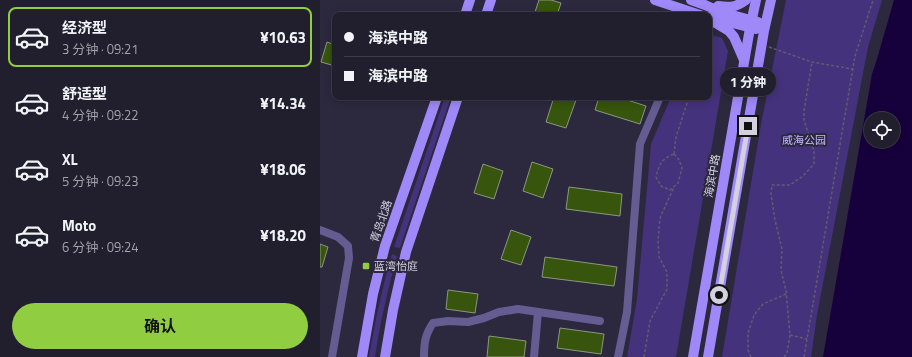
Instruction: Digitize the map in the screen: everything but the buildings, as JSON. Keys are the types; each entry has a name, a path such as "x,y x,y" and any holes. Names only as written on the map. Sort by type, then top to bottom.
{"main road":[{"path":"466,12 470,0"},
{"path":"487,12 491,0"},
{"path":"655,0 690,12"},
{"path":"691,0 751,24"},
{"path":"705,5 728,8 737,6 746,0"},
{"name":"海滨中路","path":"693,357 744,60 756,0"},
{"path":"708,357 765,27 771,0"},
{"path":"712,18 765,27"},
{"path":"712,20 729,31 734,37 744,60"},
{"name":"青岛北路","path":"362,357 373,294 385,246 436,100"},
{"path":"385,357 392,310 406,252 457,100"}],"street":[{"path":"618,357 627,312 640,144 659,100"},
{"path":"320,230 338,237 348,246 349,258 332,357"},
{"path":"424,357 424,344 427,332 432,324 448,321 468,322 499,312 518,309 600,321"},
{"path":"534,357 538,312"}],"path":[{"path":"804,357 855,56 873,0"},
{"path":"762,44 812,62 853,70"},
{"path":"784,357 787,353 790,335 786,294 781,270 782,249 770,194 772,185 790,185 804,176 814,164 814,151 804,120 804,111 812,62"},
{"path":"674,154 665,157 659,167 656,177 661,186 670,190 678,183 682,168 679,160 674,154 676,137 688,100"},
{"path":"644,357 650,321 666,289 667,272 660,257 658,241 660,218 674,187"},
{"path":"751,357 748,350 748,333 754,315 763,304 786,294"},
{"path":"790,335 807,339"}],"green space":[{"name":"威海公园","path":"786,0 882,0 868,47 817,315 811,357 722,357 761,124"},
{"path":"712,35 722,38 728,51 676,357 627,357 637,299 651,144 670,100 712,100"},
{"path":"444,100 450,100 400,248 394,247"},
{"path":"392,254 397,256 384,306 375,357 369,357 379,305"}],"shaded area":[{"path":"894,0 912,0 912,357 823,357 864,120 864,148 900,148 900,112 865,112 872,74"}],"place":[{"name":"蓝湾怡庭","path":"366,266"}],"route":[{"path":"719,295 748,126"}]}
